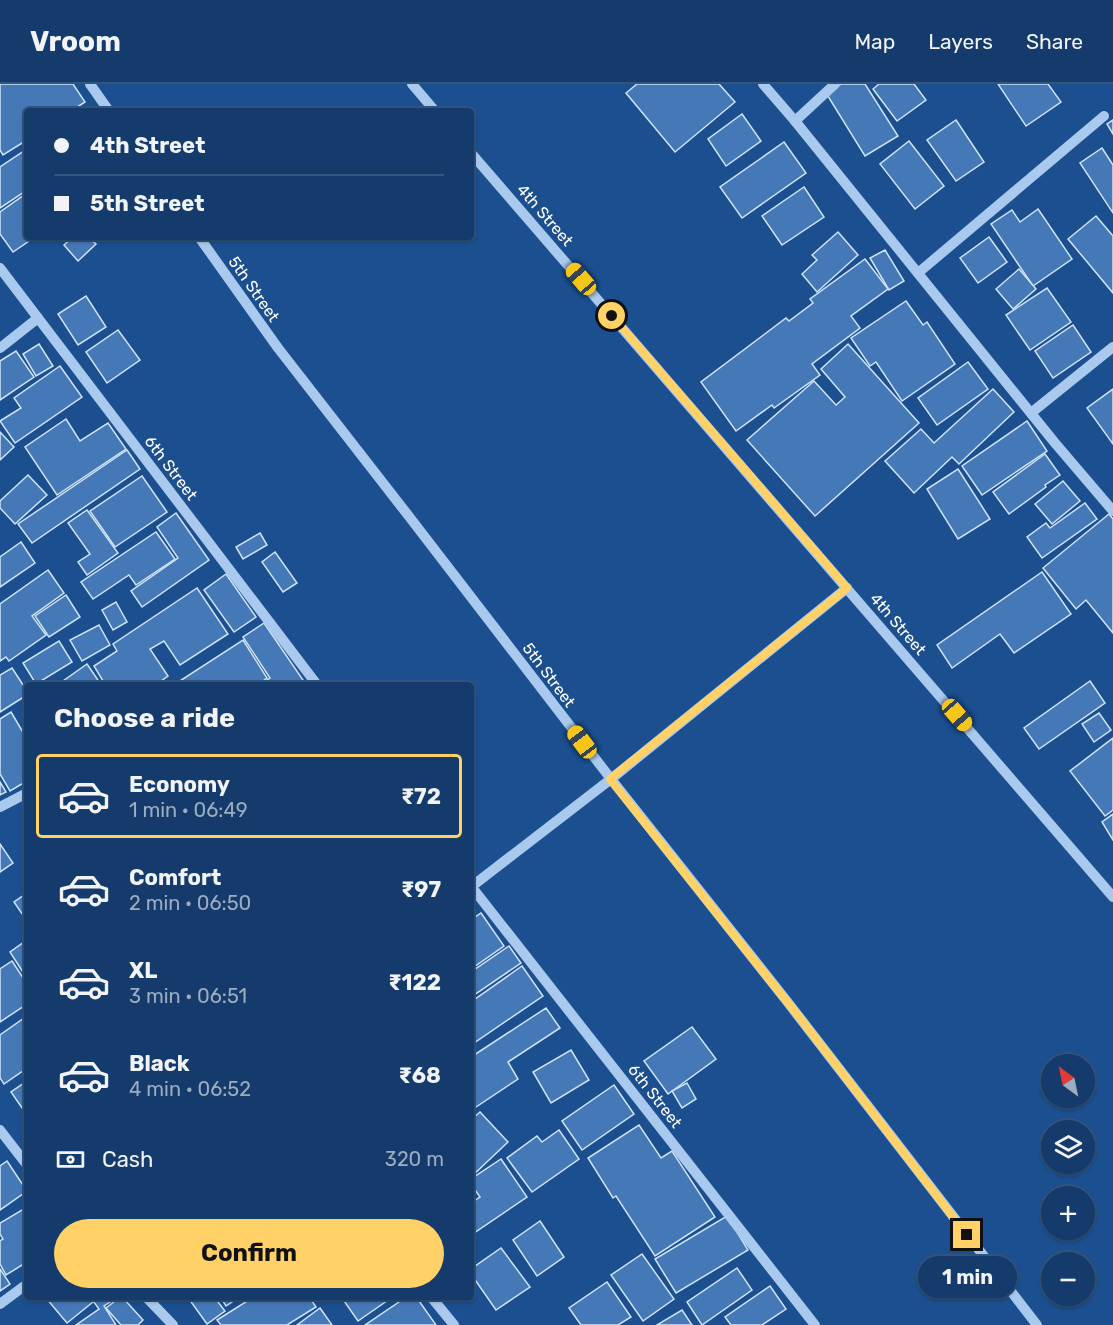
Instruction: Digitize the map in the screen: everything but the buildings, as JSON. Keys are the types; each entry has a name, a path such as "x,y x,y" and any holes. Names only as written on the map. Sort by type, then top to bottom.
{"street":[{"path":"90,84 107,108"},
{"path":"412,84 432,108"},
{"path":"763,84 1113,511"},
{"path":"795,121 835,84"},
{"path":"918,273 1104,116"},
{"name":"4th Street","path":"474,156 1113,897"},
{"name":"5th Street","path":"201,240 278,348 610,779 1037,1325"},
{"name":"6th Street","path":"0,268 315,682"},
{"path":"0,348 38,318"},
{"path":"1031,413 1113,347"},
{"path":"474,885 610,779 847,588"},
{"path":"0,807 24,795"},
{"name":"6th Street","path":"474,891 814,1325"},
{"path":"0,1130 4,1142 24,1162"},
{"path":"0,1304 24,1286"},
{"path":"149,1300 174,1325"},
{"path":"434,1300 454,1325"}],"route":[{"path":"612,316 847,588 610,779 800,1018 967,1235"}]}
